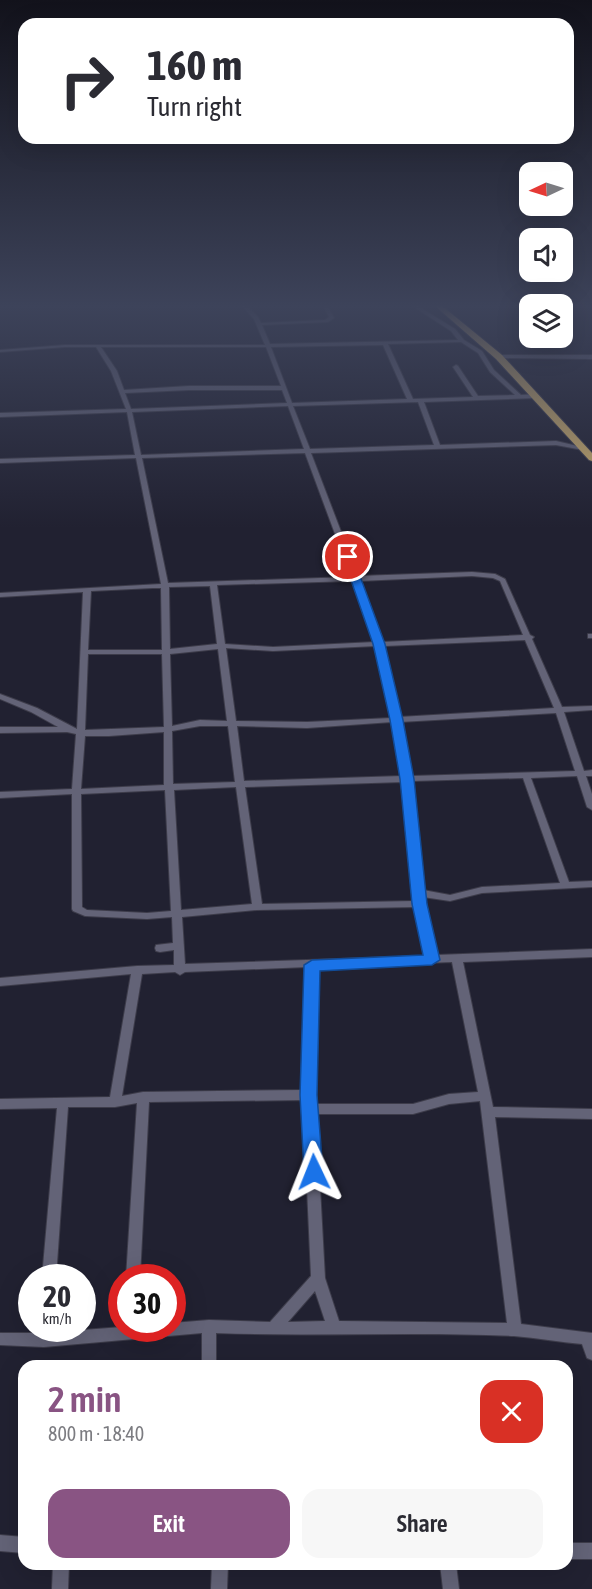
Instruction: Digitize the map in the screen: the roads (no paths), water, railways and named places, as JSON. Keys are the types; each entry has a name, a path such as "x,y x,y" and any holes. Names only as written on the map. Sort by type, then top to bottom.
{"highway":[{"path":"520,379 592,458"}],"street":[{"path":"117,379 129,410 165,586 169,788 179,913 180,971"},
{"path":"281,379 379,644 397,720 407,779 419,898 432,960"},
{"path":"401,379 410,399"},
{"path":"464,379 476,397"},
{"path":"501,379 519,396"},
{"path":"123,392 189,388 285,388"},
{"path":"0,415 536,396"},
{"path":"420,399 438,447"},
{"path":"0,461 308,449 556,443 584,448"},
{"path":"0,595 479,574 498,577 503,580 530,637 559,710 592,807"},
{"path":"213,584 224,646 231,722 257,907"},
{"path":"87,590 76,792 77,909 85,913 147,916 257,907 450,898 482,890 592,884"},
{"path":"84,652 168,651 224,646 273,649 530,637"},
{"path":"0,696 81,733 169,729 200,723 308,724 592,708"},
{"path":"0,730 68,729"},
{"path":"0,795 240,784 592,773"},
{"path":"526,775 566,886"},
{"path":"160,948 178,946"},
{"path":"0,982 137,970 180,971 526,954 591,956"},
{"path":"457,959 488,1112 515,1330"},
{"path":"312,965 309,1095 318,1278 334,1327"},
{"path":"115,1101 137,970"},
{"path":"0,1104 115,1101 143,1097 309,1095"},
{"path":"311,1109 413,1109 449,1099 484,1096"},
{"path":"134,1264 143,1097"},
{"path":"50,1264 63,1102"},
{"path":"488,1112 592,1113"},
{"path":"273,1329 318,1278"},
{"path":"186,1328 209,1326 273,1329 334,1327 515,1330 591,1344"},
{"path":"209,1326 209,1360"},
{"path":"0,1339 18,1337"},
{"path":"0,1543 18,1544"},
{"path":"573,1551 592,1551"},
{"path":"60,1589 61,1570"},
{"path":"219,1589 220,1570"},
{"path":"449,1570 451,1589"}]}
